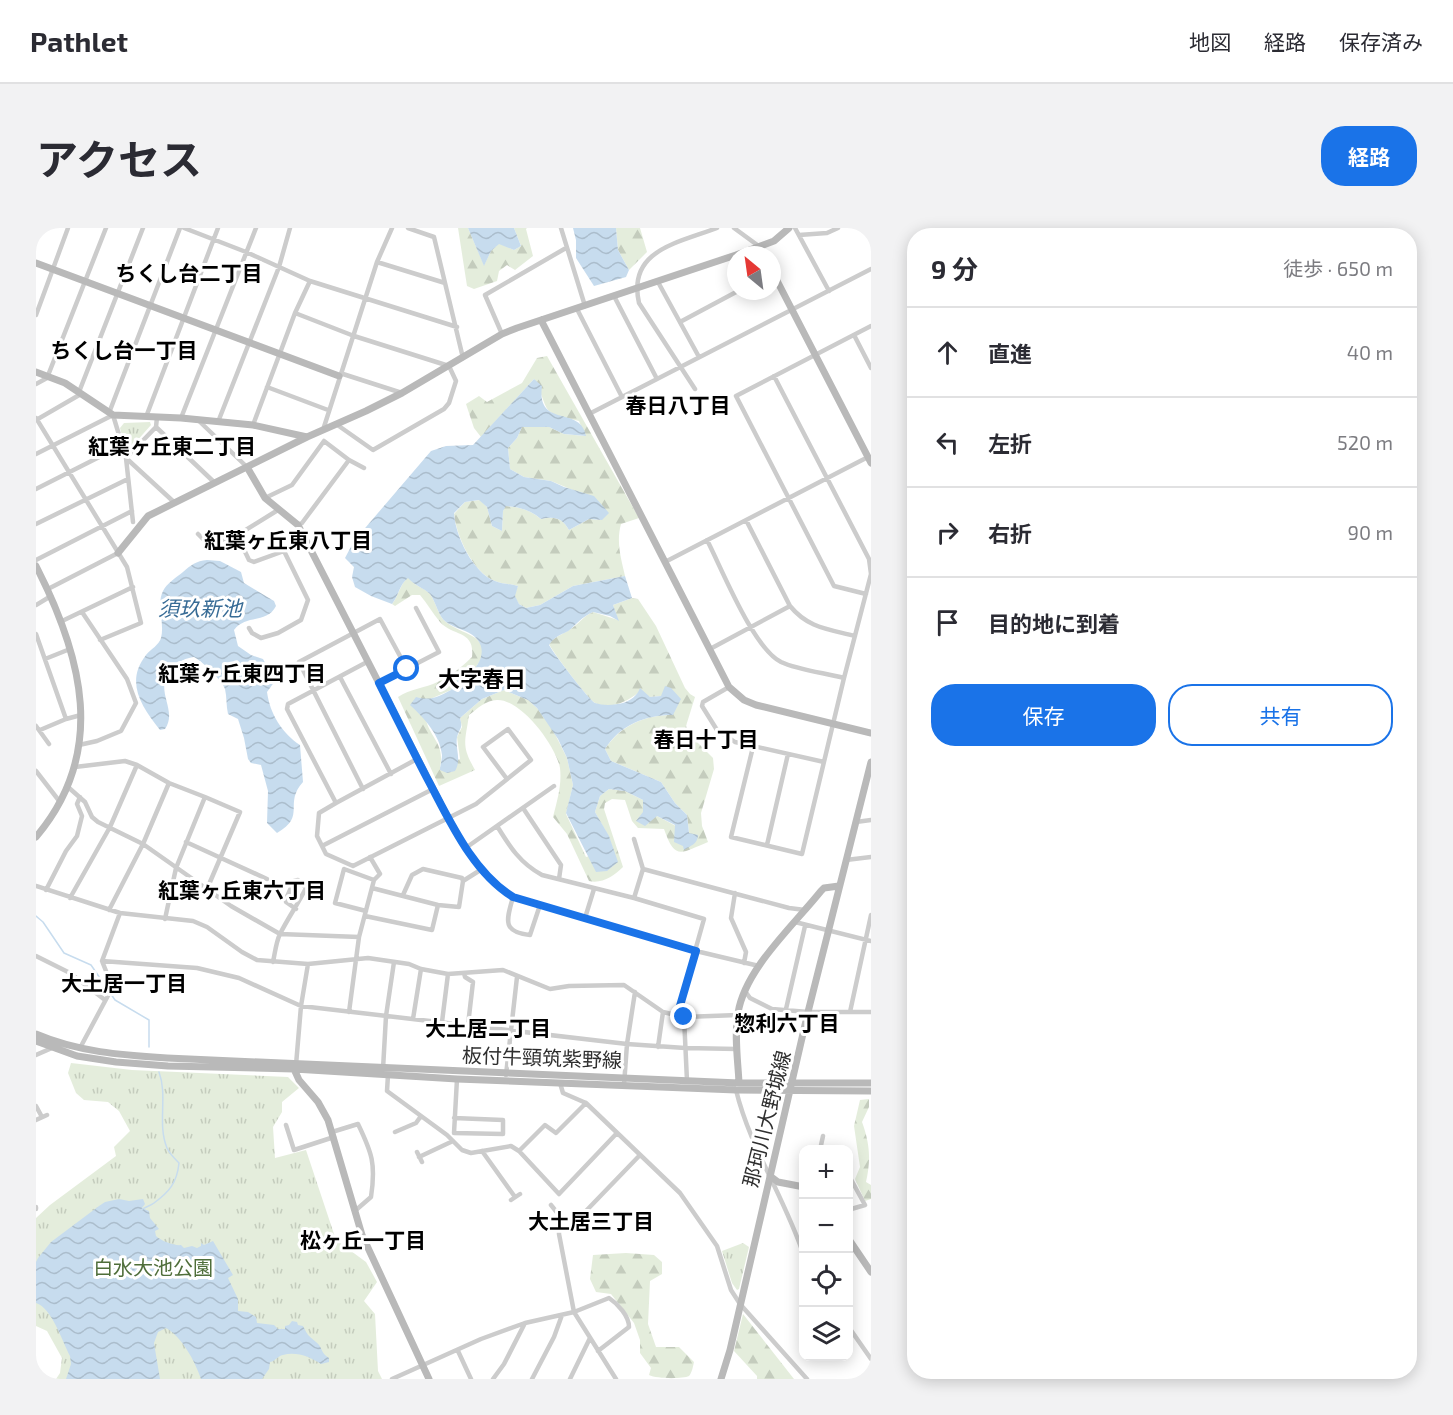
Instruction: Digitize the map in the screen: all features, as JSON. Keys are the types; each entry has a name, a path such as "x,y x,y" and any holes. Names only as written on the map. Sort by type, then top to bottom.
{"street":[{"path":"36,315 68,228"},
{"path":"36,384 47,378 106,228"},
{"path":"100,640 141,623 133,587 127,567 36,419 80,393 143,228"},
{"path":"36,454 111,414 182,228 246,252 310,281 457,327"},
{"path":"146,417 218,228"},
{"path":"181,418 256,228"},
{"path":"218,422 279,267 290,228"},
{"path":"323,430 376,262 392,228"},
{"path":"408,228 434,237 463,358"},
{"path":"561,228 585,306"},
{"path":"695,389 639,303 636,289 644,265 652,254 717,228"},
{"path":"734,228 759,246"},
{"path":"762,246 774,241 789,228"},
{"path":"795,228 829,291"},
{"path":"800,235 826,233 838,228"},
{"path":"868,228 871,234"},
{"path":"502,334 485,295 566,248"},
{"path":"36,605 49,592 118,553 148,516 402,393 502,334 727,258"},
{"path":"376,262 445,283"},
{"path":"36,263 339,376 343,374 402,393"},
{"path":"589,414 871,269"},
{"path":"253,425 295,313 310,281"},
{"path":"658,282 699,357"},
{"path":"665,562 828,477 869,460 781,289"},
{"path":"36,296 42,298"},
{"path":"614,296 657,379"},
{"path":"680,322 727,297"},
{"path":"577,309 622,397"},
{"path":"295,313 354,336 449,366 456,381 449,403 444,409 373,450 336,424"},
{"path":"541,320 729,687 744,700 756,705 871,733"},
{"path":"866,594 834,586 736,396 871,326"},
{"path":"854,335 871,368"},
{"path":"36,372 65,383 111,414 253,425 308,437"},
{"path":"753,747 731,837 802,854 871,574 869,559 774,376"},
{"path":"267,387 328,410"},
{"path":"111,414 126,458 133,522"},
{"path":"126,458 156,427 157,417"},
{"path":"198,420 247,467 265,498 298,525 448,818 466,848 502,891 513,897 696,951 759,966"},
{"path":"156,427 215,483"},
{"path":"265,498 292,485 324,441 364,468"},
{"path":"36,489 123,445"},
{"path":"126,458 175,503"},
{"path":"298,525 302,523 349,460"},
{"path":"36,524 129,479"},
{"path":"198,534 206,542 231,538 278,510"},
{"path":"36,560 132,511"},
{"path":"746,520 790,606 800,618 814,626 855,636"},
{"path":"237,535 249,560 254,562 305,540"},
{"path":"707,540 763,647 783,663 844,678"},
{"path":"249,628 252,633 261,638 278,633 301,620 308,600 284,550"},
{"path":"36,566 49,592 70,649 78,679 82,715 80,745 68,787 36,837"},
{"path":"60,622 133,587"},
{"path":"710,649 790,606"},
{"path":"379,683 439,652 416,608"},
{"path":"80,745 121,731 136,703 127,679 82,612"},
{"path":"363,789 299,662 380,619 407,669"},
{"path":"36,634 66,719"},
{"path":"45,659 70,649"},
{"path":"336,803 287,709 288,704 367,662"},
{"path":"340,677 391,774"},
{"path":"729,687 704,700 702,706 717,730 735,742 824,762"},
{"path":"49,744 38,728 82,715"},
{"path":"417,759 319,813 316,836 326,854 353,866 476,804 531,760 508,729 483,747 507,779"},
{"path":"767,845 788,754"},
{"path":"75,767 125,761 169,783 240,812 207,889"},
{"name":"那珂川大野城線","path":"721,1379 839,886 868,786 871,762"},
{"path":"70,898 110,827 137,765"},
{"path":"36,771 60,802"},
{"path":"109,910 143,844 169,783"},
{"path":"466,848 554,786"},
{"path":"68,787 86,802 92,817 98,822 143,844 231,906 280,934 359,937"},
{"path":"322,846 433,789"},
{"path":"46,890 66,851 77,836 82,816 77,804 80,797"},
{"path":"165,919 176,868 205,797"},
{"path":"523,808 561,865 559,879"},
{"path":"856,822 871,820"},
{"path":"36,821 42,829"},
{"path":"497,826 513,852 529,868 542,875 634,898 704,920 677,1016"},
{"path":"634,839 643,869 634,898"},
{"path":"186,842 267,879"},
{"path":"349,1012 359,937 374,880 380,874 370,857"},
{"path":"846,860 871,857"},
{"path":"374,880 344,869 335,903 432,930 438,905"},
{"path":"403,896 412,875 423,869 462,878 463,881"},
{"path":"372,888 438,905 459,907 463,881 482,869"},
{"path":"643,869 789,908 806,910"},
{"path":"273,962 280,934 296,909 306,888 298,880 294,881 286,899 286,902 296,909"},
{"path":"36,886 120,913 193,921 207,927 257,960 308,964 356,959 394,962 448,974 503,970 516,977 550,988 624,985 663,1012 677,1016 738,1015"},
{"path":"803,1253 790,1217 747,1125 737,1087 738,1015 745,990 759,966 824,888 839,886"},
{"path":"585,918 594,889"},
{"path":"735,893 731,918 746,952 744,963"},
{"path":"513,897 507,925 512,930 526,935 530,935 540,905"},
{"path":"78,1052 108,995 110,981 102,961 120,913"},
{"path":"850,1012 868,940 871,915"},
{"path":"795,922 868,940"},
{"path":"786,1009 805,926"},
{"path":"36,956 108,995"},
{"path":"102,961 197,968 239,978 300,1006 658,1047 737,1048"},
{"path":"394,962 386,1016 384,1072 387,1091 462,1150 471,1153 511,1146 519,1151 559,1194 617,1132"},
{"path":"308,964 300,1006 295,1066 299,1080 324,1111 362,1235 429,1379"},
{"path":"413,1019 421,969"},
{"path":"464,973 465,977 473,982 468,1025"},
{"path":"442,1022 448,974"},
{"path":"506,1077 516,977"},
{"path":"745,990 750,998 767,1007 808,1012 871,1012"},
{"path":"624,1082 635,992"},
{"path":"658,1047 663,1012"},
{"path":"684,1017 687,1081"},
{"name":"板付牛頸筑紫野線","path":"36,1034 78,1052"},
{"name":"板付牛頸筑紫野線","path":"36,1041 52,1048 116,1062 157,1065 295,1066 737,1087 871,1083"},
{"path":"36,1056 52,1048"},
{"name":"板付牛頸筑紫野線","path":"384,1072 457,1079 506,1077 560,1083 687,1081 737,1087"},
{"path":"454,1118 503,1120 503,1134 454,1133 454,1118 457,1079"},
{"path":"560,1083 563,1093 586,1103 680,1193 717,1246 731,1290 740,1304 807,1379"},
{"name":"板付牛頸筑紫野線","path":"792,1087 871,1091"},
{"path":"519,1151 545,1125 556,1133 586,1103"},
{"path":"36,1106 41,1117"},
{"path":"395,1132 402,1126 416,1123 421,1116"},
{"path":"286,1125 294,1150 358,1124 371,1150 374,1176 371,1197 356,1210"},
{"path":"821,1145 823,1136"},
{"path":"419,1157 453,1141"},
{"path":"482,1151 515,1197"},
{"path":"584,1213 640,1155"},
{"path":"770,1176 778,1182 799,1186"},
{"path":"853,1182 865,1205 853,1209"},
{"path":"551,1205 559,1215 559,1234 574,1312 616,1379"},
{"path":"853,1244 871,1272"},
{"path":"392,1379 481,1339 525,1323 574,1312 609,1298 616,1303 629,1322 629,1327 598,1350"},
{"path":"532,1379 554,1337 562,1315"},
{"path":"493,1379 504,1364 525,1323"},
{"path":"853,1332 871,1359"},
{"path":"570,1379 590,1338"},
{"path":"458,1351 471,1379"},
{"path":"609,1379 612,1373"}],"green space":[{"path":"458,228 468,228 484,265 491,251 499,243 514,250 521,246 514,228 527,228 533,256 515,270 507,265 499,271 497,281 474,289 467,286"},
{"path":"616,228 640,228 647,252 629,270 618,250"},
{"path":"547,356 639,518 621,524 619,544 625,576 573,586 540,605 526,608 519,604 514,596 518,586 501,583 487,577 473,562 458,532 454,514 465,502 480,500 487,507 492,526 502,531 505,506 533,513 541,519 558,519 569,530 589,519 602,520 575,491 551,481 524,477 510,469 508,448 517,438 522,427 549,427 564,434 585,436 579,421 557,415 548,409 534,379 481,437 474,428 466,404 479,396 487,402 522,383 537,358"},
{"path":"150,422 151,425 128,451 126,450 120,428 124,423"},
{"path":"408,577 430,594 443,619 475,638 483,649 482,657 471,672 453,682 451,690 428,700 426,720 441,753 440,767 460,759 457,737 462,727 460,718 482,699 504,690 528,700 552,728 567,758 573,785 566,814 586,857 613,849 595,812 600,796 609,789 625,791 643,800 643,812 657,816 689,833 687,815 675,803 661,782 611,761 605,749 618,734 634,723 643,719 673,715 661,696 650,697 638,693 618,704 606,706 595,703 571,676 549,644 593,612 618,620 613,605 632,598 638,599 656,626 685,688 695,697 686,726 691,736 713,758 714,769 701,813 702,826 708,842 680,852 672,846 664,829 638,828 632,821 625,800 612,799 605,803 604,809 623,867 607,878 594,882 589,881 567,834 553,817 559,793 560,768 552,748 526,715 516,707 497,700 482,705 469,715 465,744 475,770 439,786 398,697 449,676 472,657 472,648 467,638 440,622 420,595 412,595 395,606 392,604"},
{"name":"白水大池公園","path":"71,1063 132,1070 288,1077 299,1088 282,1102 282,1112 273,1127 275,1158 306,1150 336,1240 366,1262 377,1282 364,1301 375,1314 378,1371 382,1379 56,1379 60,1373 62,1358 47,1331 36,1326 36,1218 116,1156 114,1147 130,1131 119,1111 108,1102 84,1100 76,1093 68,1073"},
{"path":"869,1099 869,1107 862,1122 869,1152 866,1182 871,1185 871,1199 865,1201 855,1179 860,1167 854,1126 860,1100"},
{"path":"743,1243 749,1247 737,1290 732,1283 722,1251"},
{"path":"626,1253 654,1255 662,1262 662,1274 650,1281 648,1324 656,1347 679,1347 694,1362 689,1376 670,1378 649,1375 651,1368 640,1353 640,1340 634,1323 611,1294 596,1292 590,1279 593,1255"},
{"path":"743,1314 794,1379 757,1379 757,1376 734,1351"}],"water":[{"path":"468,228 514,228 521,246 514,250 499,244 491,251 484,266"},
{"path":"573,228 616,228 618,250 629,270 626,277 594,286 576,258"},
{"path":"534,379 542,386 542,399 546,408 552,413 576,421 586,436 564,434 549,427 522,427 517,438 508,448 510,469 524,477 551,481 594,496 609,513 602,520 589,519 569,530 558,519 541,519 525,510 506,506 503,511 502,531 492,526 487,507 479,500 465,502 454,513 455,522 467,552 479,570 495,581 518,586 515,596 519,604 526,608 540,605 573,586 625,576 632,598 613,605 619,621 593,612 570,630 555,638 549,645 595,703 609,705 623,703 633,697 640,688 650,697 661,696 665,686 671,688 681,699 673,715 643,719 634,723 618,734 605,749 611,761 661,782 675,803 687,815 689,833 698,835 697,841 684,850 683,846 674,842 675,825 657,816 645,826 636,821 643,812 643,800 625,791 609,789 600,796 595,812 609,836 618,862 607,871 596,872 566,813 573,785 567,758 558,739 537,708 528,700 504,690 482,699 460,718 461,726 457,737 458,762 455,771 447,773 440,770 442,755 435,734 410,705 416,697 434,698 451,690 453,682 467,676 478,664 482,651 480,644 472,635 446,622 430,594 408,578 392,604 355,587 352,577 354,567 345,558 354,541 431,451 446,446 473,445"},
{"name":"須玖新池","path":"207,560 220,561 241,572 244,583 274,601 276,606 267,615 244,622 234,630 238,646 251,655 263,659 275,681 267,692 274,715 288,735 300,745 303,782 297,790 291,821 277,833 267,823 268,791 261,765 251,763 248,759 238,719 228,714 225,689 202,662 194,657 188,658 173,667 167,675 164,691 169,714 165,729 160,730 153,721 138,694 136,684 140,665 161,638 160,602 164,588 191,565"},
{"path":"119,1199 129,1201 143,1199 145,1204 142,1208 149,1211 150,1218 159,1229 155,1231 156,1236 165,1241 184,1248 192,1246 197,1248 201,1246 201,1243 204,1245 213,1241 233,1275 228,1278 238,1299 238,1311 248,1312 256,1317 257,1323 274,1325 278,1329 285,1329 285,1326 292,1321 297,1322 318,1344 329,1358 329,1362 321,1364 303,1355 288,1354 270,1362 269,1369 262,1379 201,1379 187,1350 166,1328 158,1332 154,1343 160,1379 66,1379 71,1364 70,1356 52,1318 42,1306 36,1303 36,1262 51,1242 105,1202"}],"waterway":[{"path":"36,916 43,922 64,953 91,965 115,1000 149,1020 149,1047"},
{"path":"141,1210 168,1191 174,1182 179,1163 168,1150 164,1139 163,1091 159,1072"}],"district":[{"name":"ちくし台二丁目","path":"189,274"},
{"name":"ちくし台一丁目","path":"124,351"},
{"name":"春日八丁目","path":"678,406"},
{"name":"紅葉ヶ丘東二丁目","path":"172,447"},
{"name":"紅葉ヶ丘東八丁目","path":"288,541"},
{"name":"紅葉ヶ丘東四丁目","path":"242,674"},
{"name":"大字春日","path":"482,679"},
{"name":"春日十丁目","path":"706,740"},
{"name":"紅葉ヶ丘東六丁目","path":"242,891"},
{"name":"大土居一丁目","path":"124,984"},
{"name":"惣利六丁目","path":"787,1024"},
{"name":"大土居二丁目","path":"488,1029"},
{"name":"大土居三丁目","path":"591,1222"},
{"name":"松ヶ丘一丁目","path":"363,1241"}],"route":[{"path":"407,669 379,683 448,818 482,869 502,891 513,897 696,951 677,1016 684,1017"}]}
